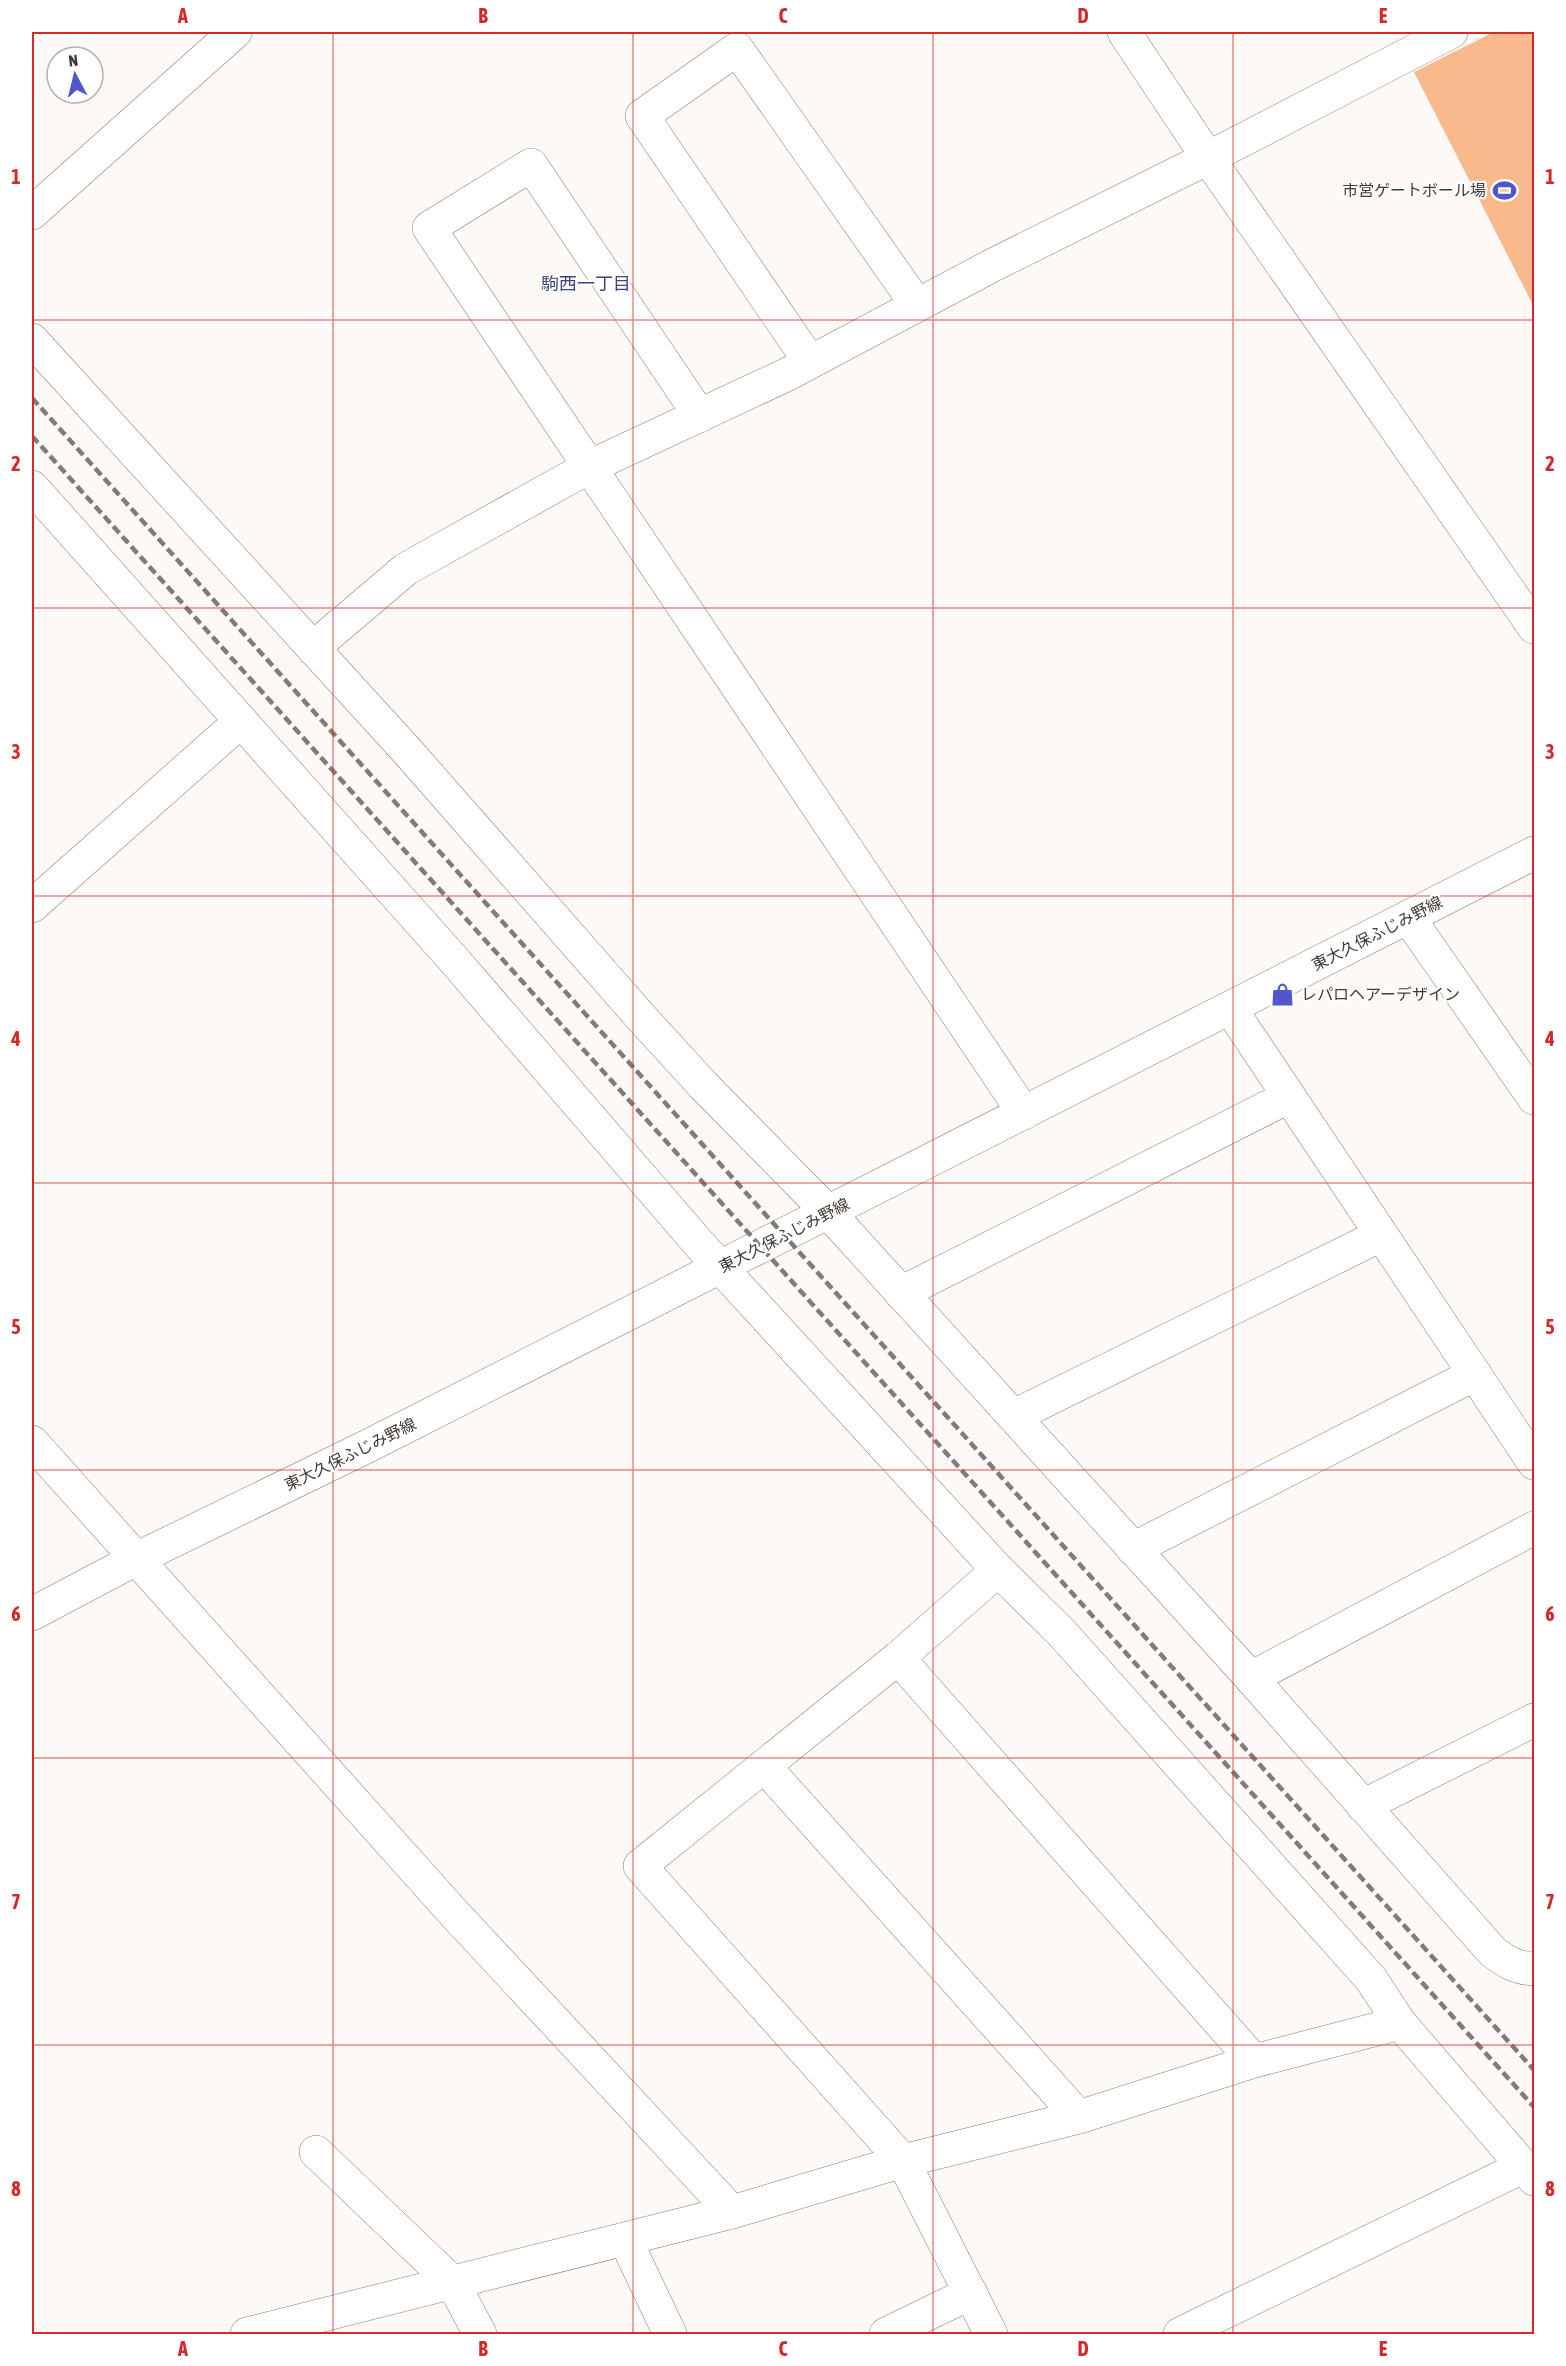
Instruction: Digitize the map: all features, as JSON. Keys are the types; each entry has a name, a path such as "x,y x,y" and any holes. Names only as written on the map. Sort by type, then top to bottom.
{"street":[{"path":"32,213 235,32"},
{"path":"1124,32 1208,158 1475,538 1534,627"},
{"path":"313,648 406,568 589,468 810,362 1451,32"},
{"path":"810,362 642,116 737,49 917,305"},
{"path":"700,416 531,165 429,228 1024,1113"},
{"path":"32,340 408,752 639,1015 703,1085 828,1212 1014,1416 1251,1678 1492,1951 1506,1962 1520,1968 1534,1969"},
{"path":"32,487 484,994 720,1267 998,1570 1061,1632 1371,1979 1400,2023 1529,2172 1180,2334"},
{"path":"32,906 241,721"},
{"name":"東大久保ふじみ野線","path":"32,1614 136,1559 370,1444 1534,853"},
{"path":"1408,917 1534,1098"},
{"path":"1230,1008 1534,1463"},
{"path":"901,1293 1288,1097"},
{"path":"1014,1416 1381,1235"},
{"path":"1133,1549 1475,1374"},
{"path":"32,1442 451,1910 732,2212"},
{"path":"1251,1678 1534,1528"},
{"path":"991,2334 903,2161 640,1866 898,1658 998,1570"},
{"path":"898,1658 1254,2061"},
{"path":"1363,1806 1534,1720"},
{"path":"764,1766 1079,2117"},
{"path":"253,2334 732,2212 903,2161 1079,2117 1254,2061 1400,2023"},
{"path":"316,2152 453,2283 480,2334"},
{"path":"625,2239 670,2334"},
{"path":"886,2334 971,2293"}],"shaded area":[{"name":"市営ゲートボール場","path":"1494,32 1534,32 1534,307 1414,72"}],"railway":[{"path":"32,398 1534,2070"},
{"path":"32,436 1534,2107"}],"place":[{"name":"市営ゲートボール場","path":"1504,190"},
{"name":"レパロヘアーデザイン","path":"1283,994"}],"district":[{"name":"駒西一丁目","path":"586,284"}]}
